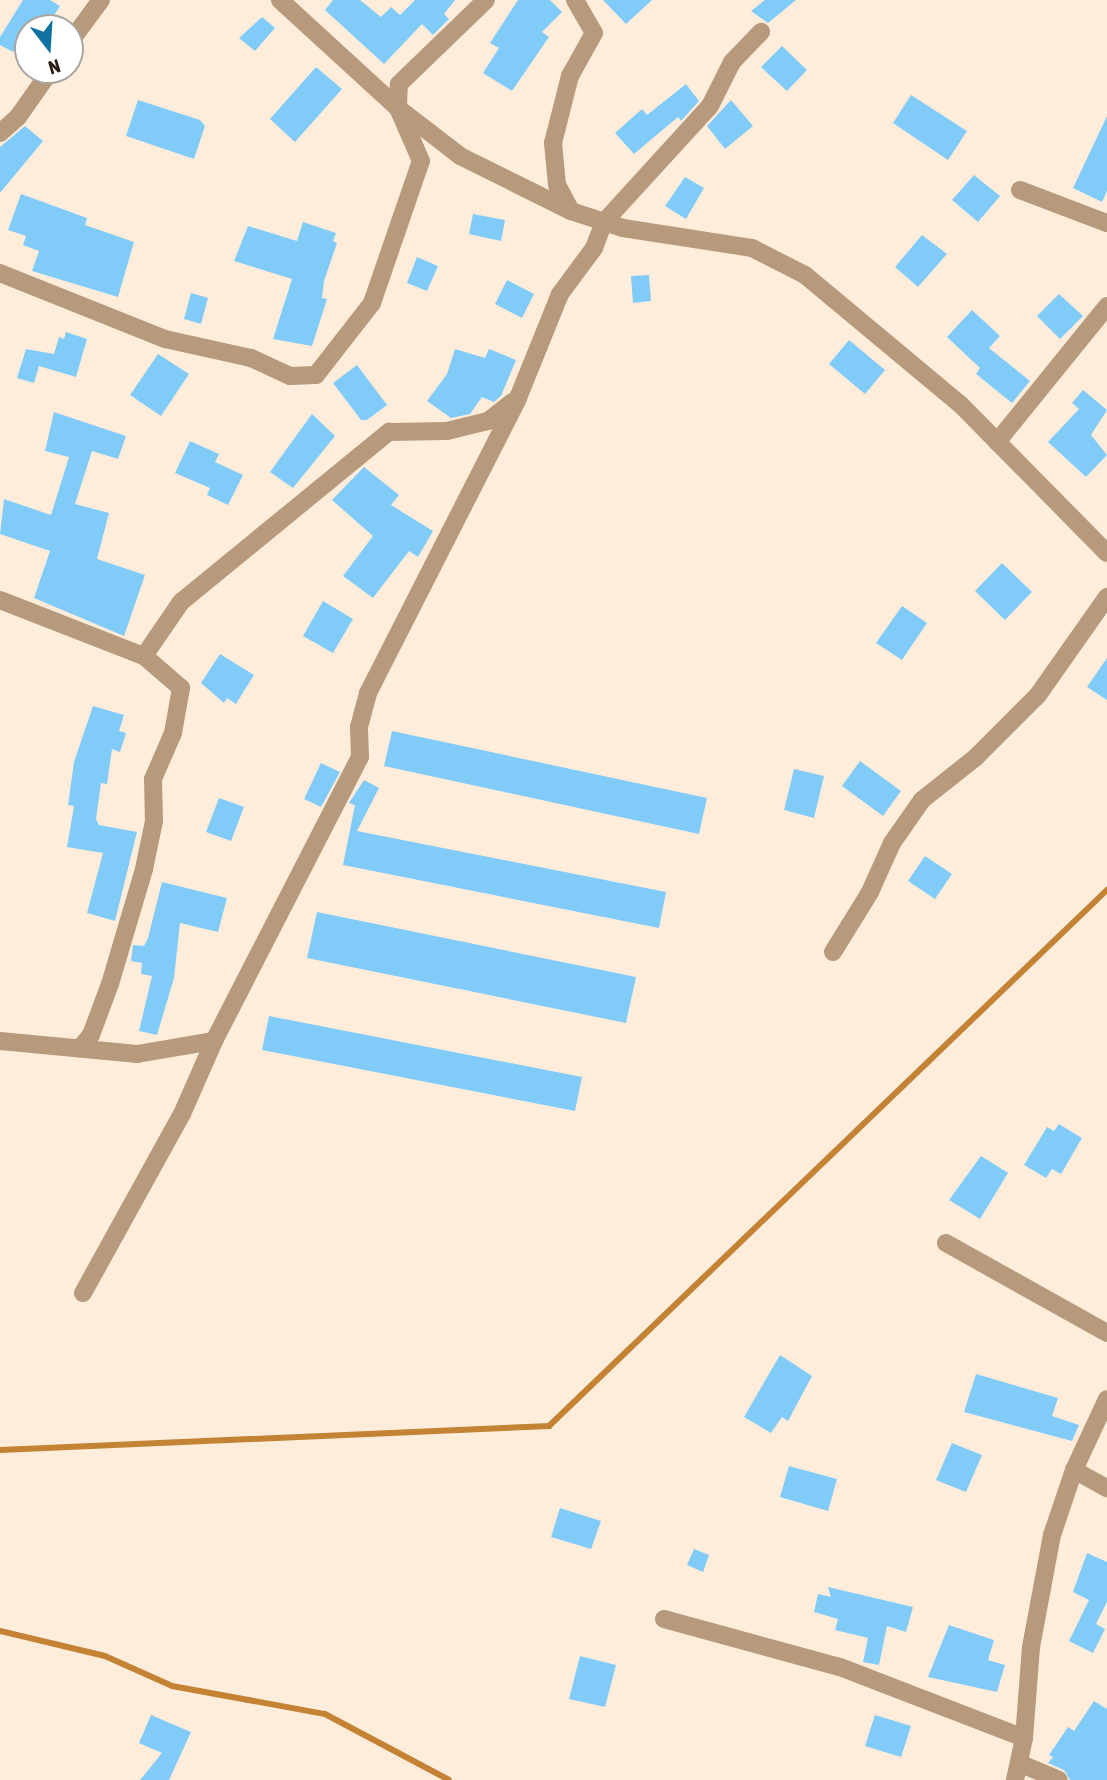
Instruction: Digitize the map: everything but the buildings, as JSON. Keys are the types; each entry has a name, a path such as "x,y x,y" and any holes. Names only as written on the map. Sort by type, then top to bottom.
{"street":[{"path":"84,23 101,0"},
{"path":"280,0 398,108 460,156 572,211 604,222 752,248 805,275 960,404 1107,553"},
{"path":"0,273 165,338 251,358 290,376 316,375 372,303 421,161 398,108 399,83 486,0"},
{"path":"572,211 557,185 553,144 570,76 594,33 575,0"},
{"path":"83,1293 182,1114 214,1041 360,757 359,727 368,693 518,398 560,294 594,248 604,222 710,106 732,62 761,32"},
{"path":"0,133 18,117 41,84"},
{"path":"1020,190 1107,223"},
{"path":"998,442 1107,306"},
{"path":"144,656 181,602 389,432 447,430 488,421 518,398"},
{"path":"833,951 870,892 892,843 922,800 975,758 1038,695 1107,597"},
{"path":"0,600 144,656 181,688 173,733 153,779 154,821 144,869 110,984 90,1035 80,1048"},
{"path":"0,1041 137,1054 214,1041"},
{"path":"946,1243 1107,1333"},
{"path":"1059,1780 1017,1771 1024,1738 1033,1634 1052,1535 1074,1470 1107,1399"},
{"path":"1074,1470 1107,1488"},
{"path":"664,1619 840,1668 1024,1738"}],"waterway":[{"path":"0,1450 549,1426 1107,890"},
{"path":"0,1631 105,1656 172,1686 325,1714 449,1780"}]}
